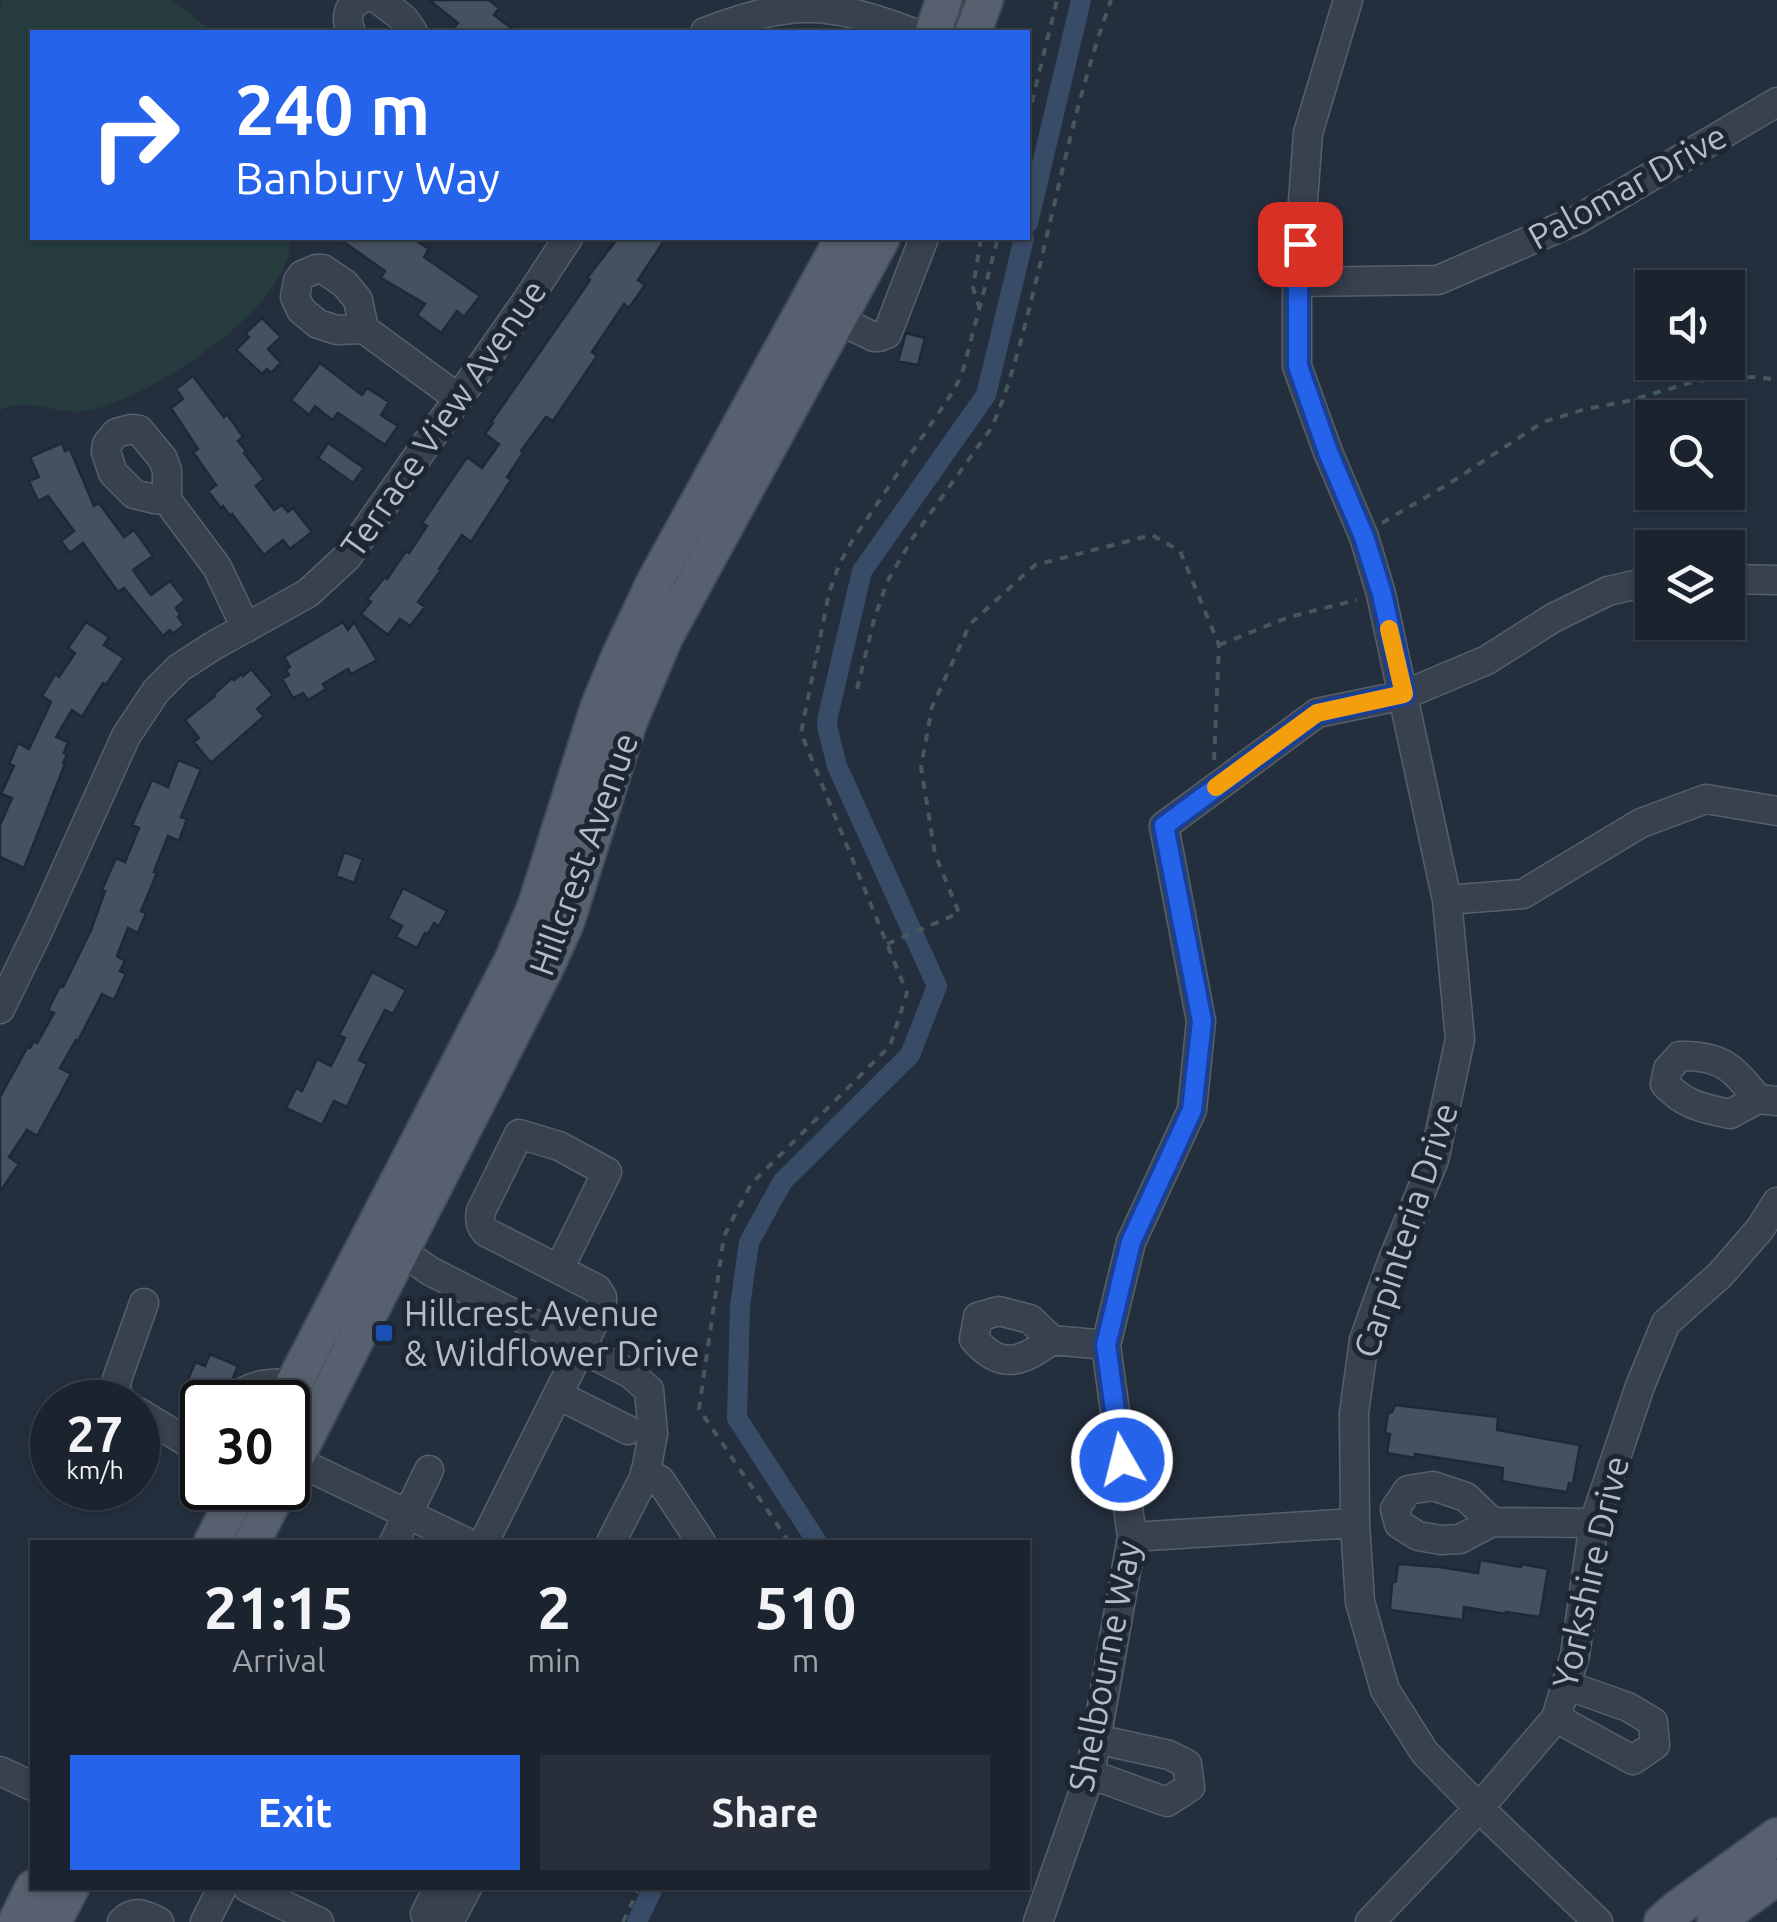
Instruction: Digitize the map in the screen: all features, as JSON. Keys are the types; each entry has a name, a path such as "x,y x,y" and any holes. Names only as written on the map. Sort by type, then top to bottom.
{"main road":[{"path":"934,30 944,0"},
{"path":"973,30 985,0"},
{"name":"Hillcrest Avenue","path":"295,1380 525,931 598,708 646,602 841,240"},
{"name":"Hillcrest Avenue","path":"310,1428 566,923 629,722 664,637 881,240"},
{"path":"401,1251 394,1234 394,1220 412,1178 426,1125"},
{"path":"213,1540 229,1510"},
{"name":"Hillcrest Avenue","path":"253,1540 268,1510"},
{"path":"1662,1922 1777,1836"},
{"path":"1715,1922 1777,1877"},
{"path":"16,1922 32,1890"},
{"path":"53,1922 70,1890"}],"street":[{"path":"351,30 350,7 360,0"},
{"path":"379,0 404,18 412,30"},
{"name":"Carpinteria Drive","path":"1348,0 1308,133 1298,282 1298,366 1382,594 1448,900 1460,1039 1434,1160 1364,1340 1354,1412 1360,1602 1384,1690 1425,1753 1598,1922"},
{"path":"709,30 751,11 789,2 830,6 905,30"},
{"name":"Palomar Drive","path":"1298,282 1438,280 1577,220 1777,102"},
{"name":"Terrace View Avenue","path":"0,1009 141,711 178,668 308,592 347,557 567,240"},
{"path":"838,320 880,338 887,334 923,240"},
{"path":"364,329 458,398"},
{"path":"167,500 217,568 246,628"},
{"path":"1745,579 1777,580"},
{"path":"1212,790 1317,713 1404,694 1486,660 1553,618 1608,590 1635,584"},
{"name":"Shelbourne Way","path":"1038,1922 1090,1774 1132,1536 1106,1345 1131,1242 1192,1110 1202,1021 1164,826 1212,790"},
{"path":"1448,900 1523,894 1641,823 1706,799 1777,811"},
{"path":"485,1540 602,1306 597,1290 482,1227 481,1211 519,1134 559,1146 607,1172 559,1269"},
{"name":"Yorkshire Drive","path":"1371,1922 1479,1808 1556,1718 1575,1655 1594,1523 1640,1386 1666,1324 1720,1274 1760,1229 1777,1202"},
{"path":"401,1251 430,1271 630,1374 650,1390 653,1434 646,1472 614,1540"},
{"path":"117,1380 144,1303"},
{"path":"1052,1340 1106,1345"},
{"path":"558,1395 628,1430"},
{"path":"395,1540 428,1470"},
{"path":"646,1472 660,1480 699,1540"},
{"path":"310,1481 407,1514 462,1540"},
{"path":"1492,1522 1594,1523"},
{"path":"1132,1536 1355,1523"},
{"path":"1556,1718 1633,1760 1656,1745 1653,1722 1628,1707 1566,1685"},
{"path":"1090,1774 1167,1802 1190,1788 1187,1764 1169,1755 1096,1739"},
{"path":"0,1772 30,1785"},
{"path":"204,1922 221,1890"},
{"path":"255,1890 308,1907"},
{"path":"437,1890 425,1914 438,1922"},
{"path":"449,1922 466,1890"},
{"path":"122,1922 137,1913 160,1922"}],"path":[{"path":"1030,110 1057,0"},
{"path":"857,690 887,582 999,412 1111,0"},
{"path":"980,240 973,288 980,308"},
{"path":"788,1540 698,1408 724,1236 751,1184 890,1046 907,994 801,732 829,594 839,565 954,390 965,365 997,240"},
{"path":"1378,525 1544,422 1689,383 1721,378 1777,380"},
{"path":"887,944 959,913 935,854 921,767 932,707 970,624 1035,565 1152,535 1180,552 1219,645 1212,790"},
{"path":"1219,645 1289,617 1382,594"},
{"path":"623,1922 638,1890"}],"green space":[{"path":"2,0 172,0 210,30 30,30 30,240 290,240 286,264 270,291 245,319 214,345 147,388 90,410 23,405 0,410"}],"building":[{"path":"429,0 489,0 499,8 494,15 514,30 452,30 458,23"},
{"path":"341,240 415,240 429,249 424,257 480,296 464,317 457,311 441,333 417,315 425,304 381,278 385,271"},
{"path":"616,240 665,240 638,280 645,285 629,308 624,304 592,352 597,356 553,421 546,417 521,451 507,477 511,480 471,542 462,535 418,602 425,607 410,626 400,619 388,635 361,614 371,602 367,599 406,551 409,553 427,526 422,523 467,457 482,468 499,444 485,434 491,422 590,280 587,278"},
{"path":"262,318 281,337 268,349 281,363 271,373 267,369 262,374 236,350 249,337 245,334"},
{"path":"906,333 925,338 918,365 898,361"},
{"path":"320,363 362,395 367,388 389,402 381,415 398,426 385,445 338,413 332,420 315,406 309,415 291,400"},
{"path":"193,376 243,437 238,441 244,453 264,479 256,486 274,510 282,505 288,512 293,508 312,532 290,549 283,540 264,555 208,491 216,485 193,452 198,449 171,408 183,399 176,389"},
{"path":"62,443 65,451 70,449 94,506 99,503 124,537 134,530 153,556 133,570 151,595 170,581 185,600 176,608 184,625 173,634 170,630 163,636 124,588 118,592 83,543 70,553 61,541 74,531 48,496 38,501 29,481 39,477 30,457"},
{"path":"328,443 364,468 353,483 318,458"},
{"path":"86,622 109,637 104,645 124,658 82,717 72,710 56,737 68,742 65,764 24,868 0,857 0,825 12,798 1,794 14,766 9,764 18,743 29,749 51,702 42,696 55,674 59,677 75,653 68,648"},
{"path":"343,622 348,630 354,622 377,660 351,674 348,669 323,684 326,689 308,700 303,693 293,698 282,679 289,675 286,670 290,667 284,657"},
{"path":"251,669 273,695 257,709 264,716 211,763 194,742 199,738 185,720 232,678"},
{"path":"178,760 201,769 181,817 187,819 179,841 168,836 157,864 138,933 128,928 117,956 125,961 120,971 126,974 114,1000 102,994 60,1068 71,1074 37,1136 27,1130 9,1157 19,1164 0,1192 0,1097 28,1046 37,1043 54,1013 48,1010 91,930 116,858 125,862 139,828 132,825 152,780 168,787"},
{"path":"344,852 363,859 354,883 336,876"},
{"path":"403,888 447,911 439,926 434,923 425,933 417,948 396,937 402,926 388,918"},
{"path":"372,972 406,990 393,1014 385,1010 359,1060 367,1064 347,1107 334,1101 322,1125 286,1108 296,1088 302,1091 317,1059 331,1066 345,1038 339,1035"},
{"path":"210,1354 238,1366 231,1380 188,1380 195,1362 205,1366"},
{"path":"1395,1405 1498,1417 1497,1430 1580,1445 1573,1484 1569,1483 1567,1492 1540,1488 1502,1481 1503,1468 1387,1453 1388,1413"},
{"path":"1480,1560 1548,1569 1540,1617 1464,1607 1463,1620 1390,1610 1398,1564 1478,1573"}],"waterway":[{"path":"1030,215 1081,0"},
{"path":"816,1540 737,1418 740,1306 749,1242 783,1181 910,1055 937,986 837,766 828,716 862,571 986,395 1024,240"},
{"path":"637,1922 652,1890"}],"slow traffic":[{"path":"1216,787 1317,713 1404,694 1389,629"}],"place":[{"name":"Hillcrest Avenue & Wildflower Drive","path":"384,1333"}],"route":[{"path":"1122,1460 1106,1345 1131,1242 1192,1110 1202,1021 1164,826 1317,713 1404,694 1382,594 1364,537 1298,366 1300,244"}]}
